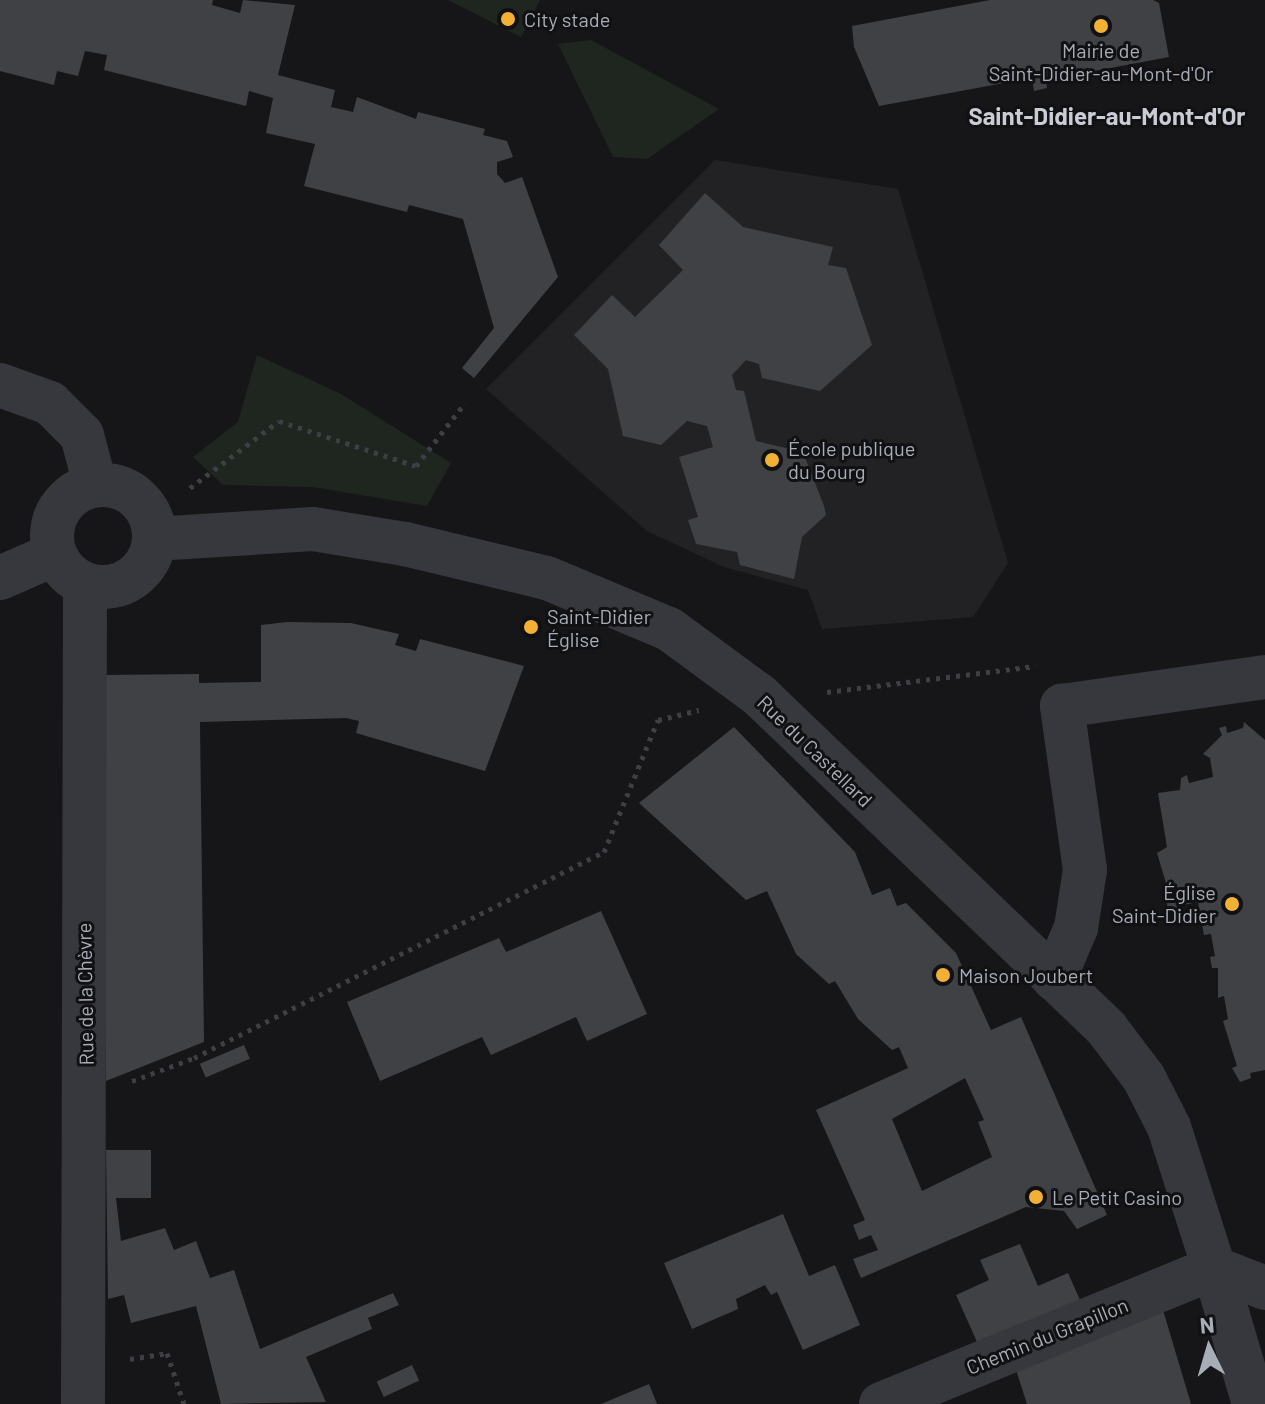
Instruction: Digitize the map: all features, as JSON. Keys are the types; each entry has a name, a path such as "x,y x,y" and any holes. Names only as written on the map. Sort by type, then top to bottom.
{"street":[{"path":"0,385 50,403 82,435 95,485"},
{"path":"0,578 70,569 117,585 131,579 151,555 152,528 138,498 118,487 95,485 68,498 53,525 70,569"},
{"name":"Rue du Castellard","path":"152,528 313,529 405,544 547,578 669,629 759,695 1107,1029 1144,1078 1169,1127 1254,1404"},
{"name":"Rue de la Chèvre","path":"70,569 81,638 86,1098 82,1386"},
{"path":"1054,979 1076,928 1085,870 1062,706 1265,677"},
{"path":"1214,1268 1265,1288"},
{"name":"Chemin du Grapillon","path":"881,1404 1214,1268"}],"path":[{"path":"152,528 279,421 416,466 465,403"},
{"path":"86,1098 194,1058 604,852 658,720 759,695 816,693 1048,665"},
{"path":"82,1386 167,1353 184,1404"}],"shaded area":[{"name":"City stade","path":"448,0 540,0 521,37"},
{"path":"591,40 719,109 647,159 613,157 558,44"},
{"name":"École publique du Bourg","path":"715,160 898,189 1008,563 973,617 822,629 808,590 724,567 647,531 486,389"},
{"path":"257,355 341,394 451,463 427,506 313,487 223,485 193,457 238,422"}],"building":[{"path":"0,0 213,0 212,5 240,13 243,0 295,5 278,75 335,90 331,107 353,112 357,97 416,119 418,112 485,129 483,135 507,141 513,157 497,162 497,174 505,183 522,177 558,277 474,378 462,368 494,328 463,219 409,205 407,212 304,186 315,144 266,133 273,98 249,91 246,106 104,70 107,55 85,51 78,76 57,71 54,85 0,71"},
{"path":"990,0 1153,0 1159,3 1169,57 1046,80 1047,88 1034,91 1032,78 879,106 854,47 852,26"},
{"path":"705,193 743,227 833,247 828,265 846,268 872,345 820,391 762,378 759,364 746,360 732,375 736,390 744,391 756,441 803,452 824,506 826,515 802,537 794,579 740,565 737,552 696,544 688,520 698,517 679,457 713,447 707,426 687,421 661,445 623,436 608,369 574,335 612,295 635,317 683,270 659,245"},
{"path":"287,622 351,623 399,634 395,645 416,651 420,639 524,666 485,771 356,733 359,721 346,718 200,722 204,1042 106,1081 102,675 199,674 199,683 261,682 261,625"},
{"name":"Église Saint-Didier","path":"1244,722 1265,740 1265,1070 1250,1073 1251,1078 1240,1082 1232,1068 1237,1066 1223,1021 1228,1019 1224,996 1218,998 1218,968 1212,968 1210,957 1215,956 1211,934 1204,935 1198,902 1179,906 1181,912 1168,909 1166,899 1171,900 1157,853 1167,847 1158,793 1180,790 1181,778 1187,775 1189,783 1213,777 1210,758 1203,754 1222,735 1219,728 1226,726 1227,733 1243,728"},
{"path":"734,727 855,852 872,895 890,888 897,906 906,903 956,953 991,1030 1021,1017 1107,1215 1077,1229 1064,1211 1026,1207 861,1278 853,1259 878,1250 871,1235 859,1240 853,1225 865,1220 816,1110 908,1068 899,1047 892,1050 858,1019 835,981 829,984 796,954 767,891 746,900 639,803","holes":["965,1078 984,1120 978,1122 992,1157 922,1191 892,1119"]},
{"path":"601,911 647,1014 587,1041 576,1017 491,1055 482,1037 380,1081 347,1002 499,938 506,952"},
{"path":"244,1045 250,1059 206,1078 200,1064"},
{"path":"106,1150 151,1150 151,1198 116,1198 121,1241 165,1228 174,1250 196,1241 210,1278 234,1270 260,1349 393,1293 399,1305 368,1318 372,1329 306,1357 326,1402 221,1404 196,1306 131,1323 124,1295 108,1299"},
{"path":"783,1214 809,1276 835,1265 860,1325 803,1350 777,1292 771,1295 765,1285 736,1299 738,1309 692,1329 664,1263"},
{"path":"1020,1244 1038,1286 1068,1273 1080,1300 978,1344 956,1295 989,1280 980,1260"},
{"path":"1163,1310 1191,1404 1027,1404 1016,1370"},
{"path":"412,1365 419,1380 384,1397 377,1381"},
{"path":"649,1384 657,1404 601,1404"}],"place":[{"name":"City stade","path":"508,19"},
{"name":"Mairie de Saint-Didier-au-Mont-d'Or","path":"1101,26"},
{"name":"École publique du Bourg","path":"772,460"},
{"name":"Saint-Didier Église","path":"531,627"},
{"name":"Église Saint-Didier","path":"1232,904"},
{"name":"Maison Joubert","path":"943,975"},
{"name":"Le Petit Casino","path":"1036,1197"}],"district":[{"name":"Saint-Didier-au-Mont-d'Or","path":"1107,116"}]}
